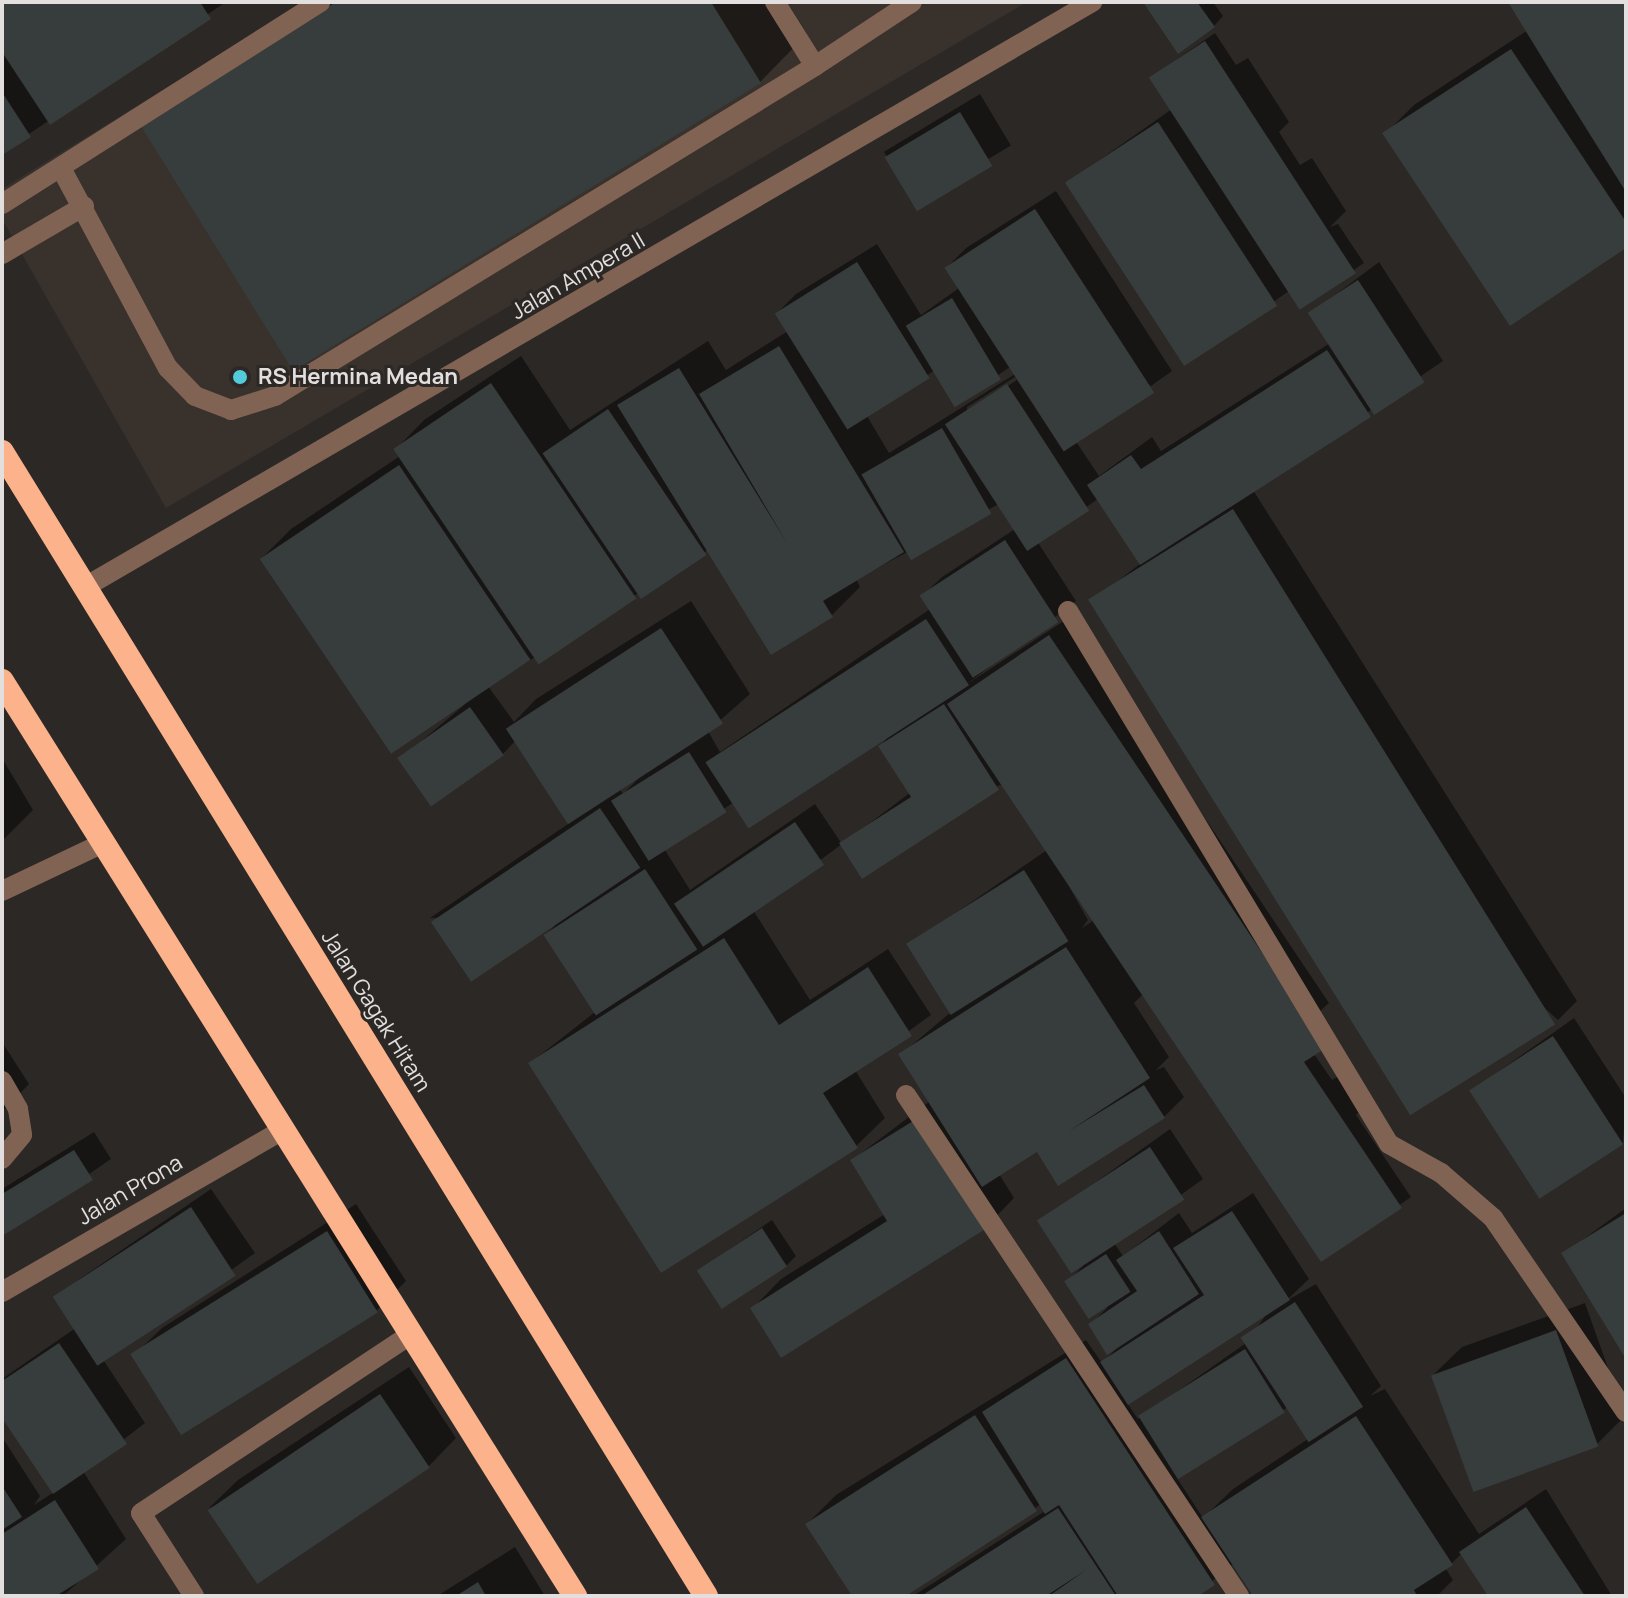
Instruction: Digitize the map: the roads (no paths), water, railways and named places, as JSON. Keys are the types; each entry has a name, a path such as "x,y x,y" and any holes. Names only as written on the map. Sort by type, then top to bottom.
{"highway":[{"name":"Jalan Gagak Hitam","path":"2,452 706,1596"},
{"path":"2,681 575,1596"}],"street":[{"path":"2,204 320,2"},
{"path":"775,2 815,66"},
{"path":"61,168 168,368 195,396 231,410 275,396 815,66 912,2"},
{"name":"Jalan Ampera II","path":"85,587 1092,2"},
{"path":"2,254 84,206"},
{"path":"1068,611 1389,1144 1441,1173 1493,1218 1626,1412"},
{"path":"2,891 103,843"},
{"path":"2,1081 18,1109 22,1135 2,1159"},
{"path":"906,1095 1239,1596"},
{"name":"Jalan Prona","path":"2,1292 283,1130"},
{"path":"194,1596 141,1513 411,1334"}],"place":[{"name":"RS Hermina Medan","path":"240,377"}]}
